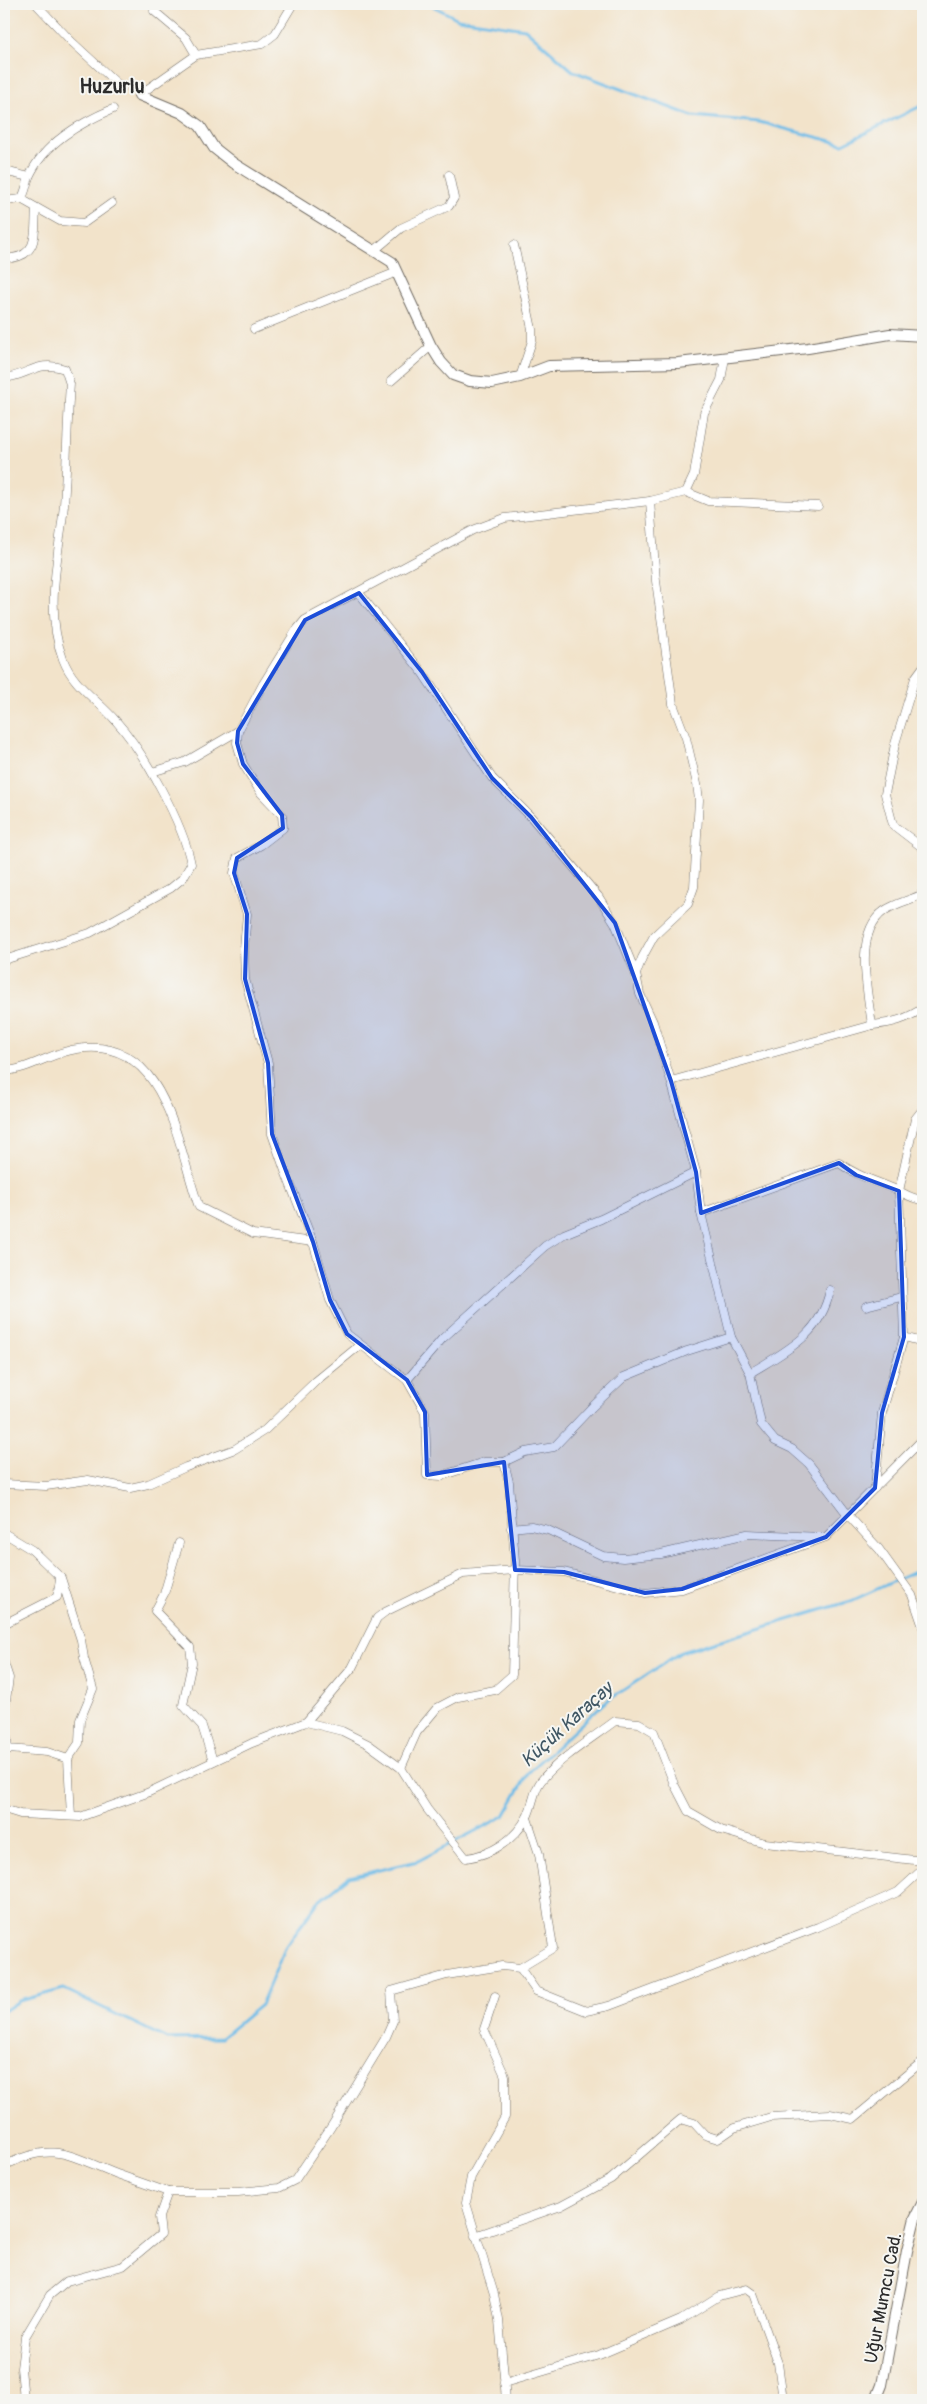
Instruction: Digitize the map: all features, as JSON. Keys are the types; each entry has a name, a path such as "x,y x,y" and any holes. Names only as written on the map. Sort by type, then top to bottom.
{"street":[{"path":"36,4 76,46 122,88"},
{"path":"139,95 196,55 262,44 275,34 293,4"},
{"path":"154,11 186,38 196,55"},
{"path":"139,95 182,113 200,126 214,148 233,163 392,262 441,362 454,375 470,381 492,383 520,378 549,366 678,363 808,348 890,334 923,336"},
{"path":"21,199 26,191 29,177 48,148 65,135 112,108"},
{"path":"4,170 29,177"},
{"path":"374,250 401,228 449,206 454,198 449,175"},
{"path":"4,201 21,199 60,221 84,223 112,203"},
{"path":"12,258 27,254 31,250 36,208"},
{"path":"514,245 532,329 532,341 520,378"},
{"path":"254,330 397,272"},
{"path":"391,381 432,346"},
{"path":"686,492 694,475 704,413 721,380 725,358"},
{"path":"4,378 35,367 54,365 65,369 70,384 64,505 54,579 54,625 63,659 74,682 115,719 152,772 188,848 191,864 183,878 171,888 90,933 4,960"},
{"path":"731,1337 687,1351 624,1378 592,1407 554,1447 525,1452 504,1462 484,1462 441,1476 427,1475 425,1412 408,1380 347,1334 330,1300 313,1242 284,1171 272,1134 268,1063 245,980 247,914 234,872 237,858 261,845 283,828 282,815 262,793 243,764 237,743 238,731 295,632 305,620 359,593 473,530 505,518 650,501 686,492 708,501 818,506"},
{"path":"636,974 654,936 688,904 694,887 699,800 686,738 673,704 657,590 650,501"},
{"path":"359,593 422,672 492,778 531,817 598,896 615,923 636,974 640,994 653,1022 671,1081 696,1172 701,1213 731,1337 750,1373 761,1424 775,1442 792,1449 809,1464 848,1515 879,1548 912,1595 923,1627"},
{"path":"923,667 915,678 898,734 885,794 894,825 923,848"},
{"path":"152,772 185,762 238,731"},
{"path":"872,1026 864,950 874,920 885,910 923,894"},
{"path":"671,1081 872,1026 896,1022 909,1018 923,1008"},
{"path":"4,1071 76,1049 106,1048 122,1053 143,1069 164,1098 173,1118 190,1183 199,1207 253,1234 313,1242"},
{"path":"876,1488 882,1413 904,1337 901,1297 899,1191 915,1119 923,1109"},
{"path":"701,1213 839,1163 856,1175 899,1191 912,1199 923,1200"},
{"path":"408,1380 442,1338 545,1246 564,1234 601,1219 696,1172"},
{"path":"750,1373 800,1342 810,1333 828,1302 830,1290"},
{"path":"866,1306 901,1297"},
{"path":"904,1337 923,1342"},
{"path":"4,1484 46,1486 88,1480 130,1488 148,1484 186,1467 235,1449 265,1430 316,1381 360,1345"},
{"path":"4,1809 20,1814 80,1817 147,1793 252,1743 306,1722 352,1668 377,1618 462,1574 515,1570 564,1572 645,1593 682,1589 826,1537 923,1439"},
{"path":"402,1768 417,1732 437,1708 458,1697 495,1690 512,1675 515,1570 509,1482 504,1462"},
{"path":"511,1528 531,1526 548,1530 603,1556 623,1558 661,1554 746,1534 826,1537"},
{"path":"4,1533 32,1550 61,1578 81,1640 93,1689 80,1720 79,1743 68,1759 71,1816"},
{"path":"179,1543 164,1594 155,1611 190,1647 192,1663 183,1706 202,1726 213,1761"},
{"path":"4,1624 57,1598 61,1578"},
{"path":"4,1663 9,1678 4,1715 8,1749 47,1752 68,1759"},
{"path":"306,1722 342,1731 368,1744 402,1768 427,1809 466,1858 492,1852 506,1842 527,1818 540,1782 565,1759 615,1721 639,1723 654,1732 674,1784 688,1811 721,1830 765,1843 923,1861"},
{"path":"4,2166 18,2159 48,2152 68,2153 117,2174 168,2192 246,2191 280,2188 294,2180 331,2127 386,2037 393,2021 391,1991 447,1975 502,1966 520,1968 553,1948 539,1854 527,1818"},
{"path":"520,1968 536,1991 586,2011 608,2006 827,1923 898,1892 923,1869"},
{"path":"495,1996 484,2029 505,2076 504,2118 470,2177 466,2203 494,2294 499,2320 506,2400"},
{"path":"475,2236 561,2206 611,2178 681,2119 694,2122 705,2134 718,2139 734,2128 771,2117 830,2114 852,2119 922,2066"},
{"path":"24,2400 21,2368 25,2337 50,2295 67,2281 123,2266 161,2234 159,2217 168,2192"},
{"name":"Uğur Mumcu Cad.","path":"876,2400 882,2385 909,2243 915,2218 923,2202"},
{"path":"504,2383 599,2355 681,2320 719,2296 746,2289 753,2294 778,2364 783,2400"}],"highlighted area":[{"path":"359,593 422,672 492,778 531,817 615,923 671,1081 696,1172 701,1213 839,1163 856,1175 899,1191 904,1337 882,1413 875,1488 826,1537 682,1589 645,1593 564,1572 515,1570 504,1462 427,1475 425,1412 407,1380 347,1334 330,1300 313,1242 272,1134 268,1063 245,979 247,914 234,873 237,858 283,828 282,815 243,764 237,743 238,731 305,620"}],"waterway":[{"path":"429,4 458,19 525,29 573,71 692,116 759,122 843,144 923,105"},
{"name":"Küçük Karaçay","path":"4,2011 19,2001 64,1989 167,2039 221,2038 261,2005 286,1946 318,1902 349,1877 418,1861 504,1816 529,1772 604,1703 681,1652 851,1601 923,1568"}],"district":[{"name":"Huzurlu","path":"112,86"}]}
